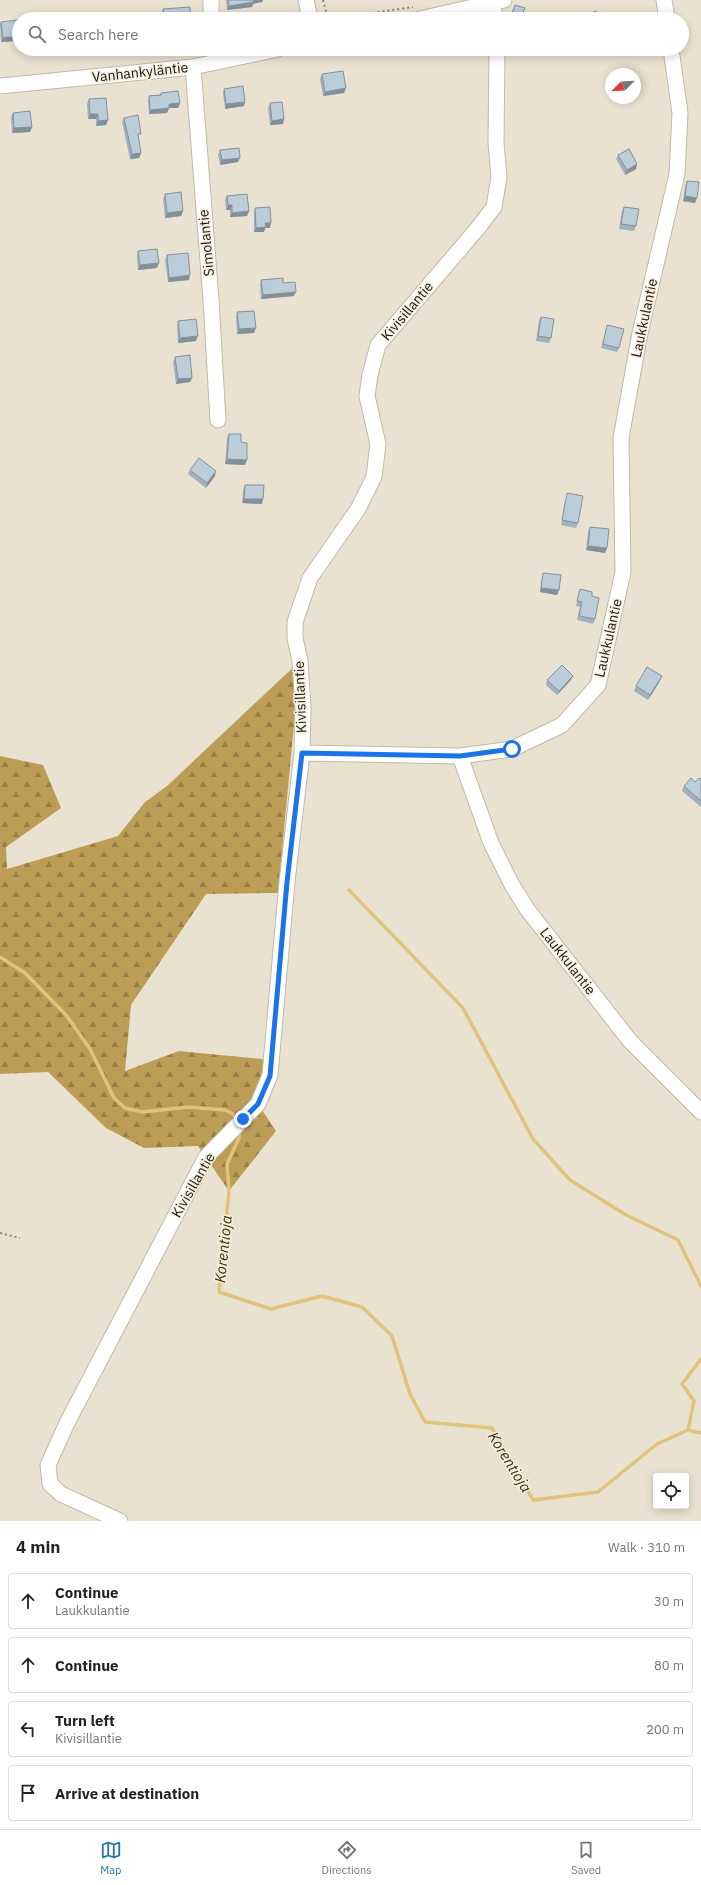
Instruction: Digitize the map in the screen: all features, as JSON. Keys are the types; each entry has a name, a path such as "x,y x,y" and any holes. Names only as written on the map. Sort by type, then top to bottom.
{"street":[{"path":"211,0 211,12"},
{"path":"306,0 309,12"},
{"path":"664,0 666,12"},
{"path":"425,12 498,2 496,12"},
{"name":"Vanhankyläntie","path":"0,86 193,67 213,56"},
{"name":"Kivisillantie","path":"120,1521 61,1494 50,1484 48,1465 67,1423 206,1157 258,1104 270,1076 287,882 302,753 303,708 300,661 295,638 295,622 310,578 358,509 374,477 378,444 368,396 370,375 378,345 478,228 494,207 499,177 496,143 497,56"},
{"name":"Laukkulantie","path":"672,56 680,113 677,174 640,333 621,438 623,572 598,685 562,726 512,749 460,756 491,843 512,885 527,908 630,1040 701,1112"},
{"name":"Simolantie","path":"193,67 211,300 218,420"},
{"path":"302,753 460,756"}],"path":[{"path":"323,0 326,12"},
{"path":"0,1233 20,1238"}],"green space":[{"path":"300,661 278,893 206,894 131,1005 125,1071 179,1051 271,1060 258,1104 276,1131 229,1191 198,1146 144,1148 106,1128 48,1072 0,1074 0,756 43,765 61,808 6,847 7,869 118,836 145,802 167,786"}],"building":[{"path":"228,0 253,0 254,2 229,6"},
{"path":"515,5 525,8 523,12 512,12"},
{"path":"190,7 190,12 163,12 163,9"},
{"path":"12,21 12,37 3,38 1,22"},
{"path":"343,71 346,88 325,92 322,74"},
{"path":"243,86 245,102 226,104 224,89"},
{"path":"178,91 180,103 169,104 169,108 150,110 149,96"},
{"path":"106,98 108,120 98,121 98,114 90,114 89,99"},
{"path":"282,102 284,119 272,121 270,103"},
{"path":"30,111 32,127 14,128 13,113"},
{"path":"138,115 141,134 138,134 141,153 132,154 124,118"},
{"path":"239,148 240,158 222,160 220,150"},
{"path":"629,149 637,164 627,170 618,155"},
{"path":"687,181 699,182 697,198 685,196"},
{"path":"181,192 183,211 167,213 165,194"},
{"path":"247,194 249,211 232,213 232,205 228,205 227,196"},
{"path":"270,207 271,223 265,223 266,227 256,228 255,208"},
{"path":"624,207 639,209 636,226 621,224"},
{"path":"157,249 159,263 140,265 138,251"},
{"path":"188,253 190,275 169,278 167,255"},
{"path":"283,278 283,283 295,282 296,292 263,295 261,280"},
{"path":"254,311 256,328 239,329 237,312"},
{"path":"541,317 554,319 551,338 538,336"},
{"path":"196,319 198,336 180,338 178,321"},
{"path":"607,325 624,329 619,348 603,344"},
{"path":"190,355 192,378 178,379 175,357"},
{"path":"229,434 241,434 241,442 247,443 247,460 227,459"},
{"path":"199,458 216,471 207,483 190,470"},
{"path":"245,485 264,485 263,499 244,499"},
{"path":"567,493 583,496 578,523 562,520"},
{"path":"590,527 609,529 607,548 588,546"},
{"path":"543,573 561,575 559,590 541,588"},
{"path":"580,589 592,592 592,596 599,598 595,619 579,616 582,602 577,601"},
{"path":"562,665 573,676 559,691 547,680"},
{"path":"647,667 662,676 650,695 636,686"},
{"path":"691,778 695,782 699,778 701,779 701,801 684,786"}],"waterway":[{"path":"349,890 463,1008 533,1139 570,1180 626,1215 678,1240 701,1286"},
{"name":"Korentioja","path":"0,957 25,973 66,1015 90,1049 114,1098 125,1108 142,1112 188,1107 225,1110 233,1114 236,1120"},
{"name":"Korentioja","path":"239,1130 239,1138 227,1164 229,1191 219,1292 271,1309 322,1296 362,1307 392,1336 410,1394 425,1422 492,1428 533,1500 598,1492 657,1444 688,1430 701,1433"},
{"path":"688,1430 694,1401 682,1384 701,1359"}],"route":[{"path":"243,1119 258,1104 270,1076 287,882 302,753 460,756 512,749"}]}
